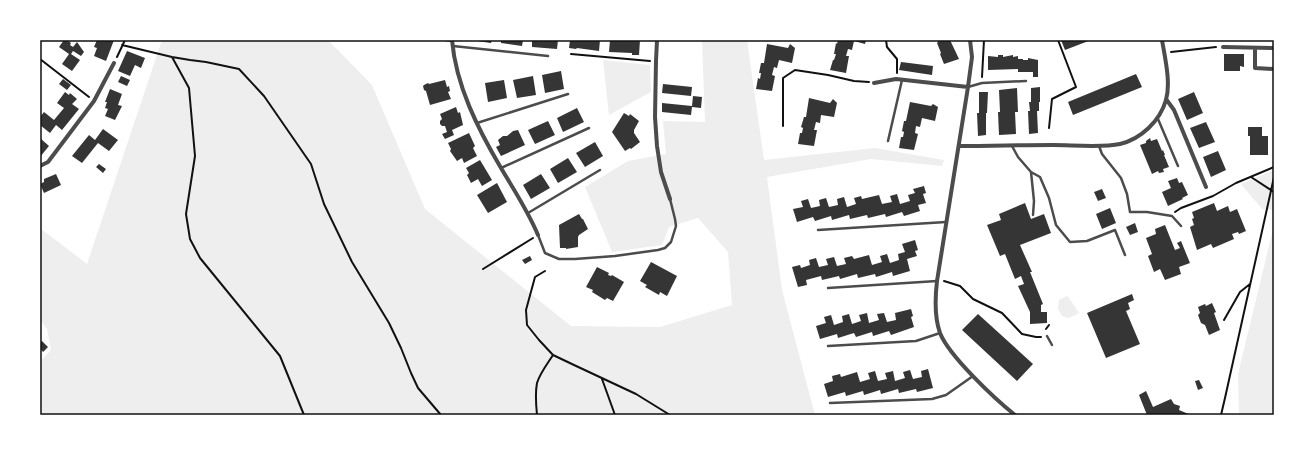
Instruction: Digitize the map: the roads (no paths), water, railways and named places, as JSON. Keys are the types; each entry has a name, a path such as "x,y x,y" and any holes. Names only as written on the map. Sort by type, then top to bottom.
{"street":[{"path":"658,40 655,117 657,146 660,172 670,199"},
{"path":"970,40 972,57 937,281 935,300 936,317 940,333 946,344 964,366 1015,415"},
{"path":"959,146 1099,146 1119,144 1131,140 1158,119 1166,99 1167,83 1162,40"},
{"path":"452,42 455,62 476,123 528,212 538,235"},
{"path":"1223,46 1274,48"},
{"path":"1255,48 1255,68 1274,68"},
{"path":"40,166 48,162 94,101 114,64"},
{"path":"874,82 896,79 968,87"},
{"path":"1166,99 1174,110 1206,187"}],"lane":[{"path":"446,40 548,56"},
{"path":"888,141 902,80"},
{"path":"968,87 982,82 1026,81"},
{"path":"476,123 568,94"},
{"path":"1158,119 1178,166"},
{"path":"501,168 589,128"},
{"path":"1012,145 1018,157 1031,172 1040,177 1056,224 1070,242 1087,241 1115,230 1125,255"},
{"path":"1099,146 1102,154 1121,178 1127,194 1130,212 1147,212 1172,216 1181,226"},
{"path":"528,212 600,170"},
{"path":"1031,172 1034,201 1033,215"},
{"path":"538,235 545,253 559,259 615,256 658,250 665,248 671,242 674,235 675,219 670,199"},
{"path":"818,230 947,222"},
{"path":"828,288 937,281"},
{"path":"828,346 916,341 940,333"},
{"path":"1047,336 1052,345"},
{"path":"830,403 932,399 946,395 974,376"}]}
